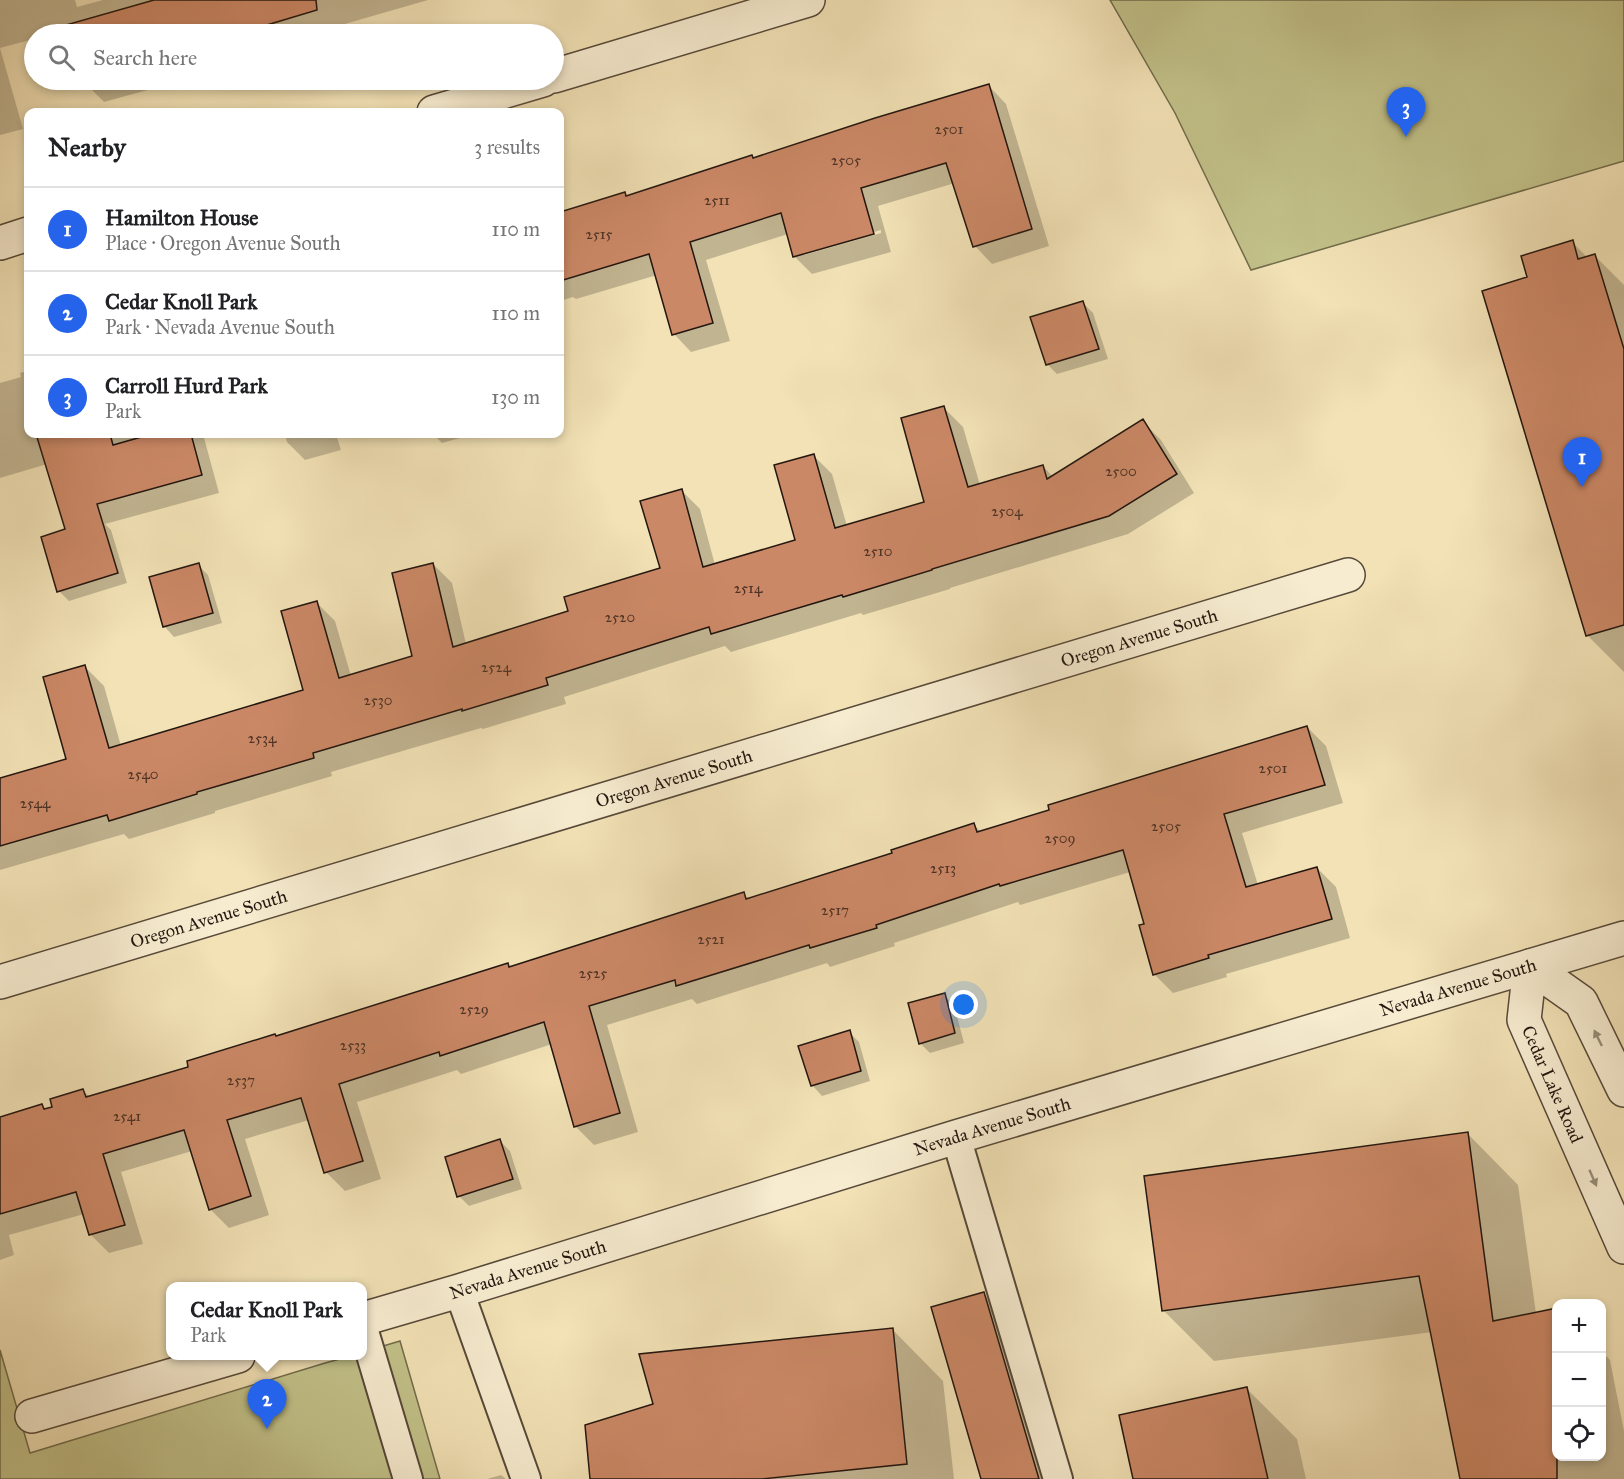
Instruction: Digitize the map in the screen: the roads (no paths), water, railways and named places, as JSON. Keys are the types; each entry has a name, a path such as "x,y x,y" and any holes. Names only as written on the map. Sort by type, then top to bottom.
{"street":[{"path":"564,73 808,0"},
{"path":"448,108 509,90"},
{"path":"0,243 24,235"},
{"name":"Oregon Avenue South","path":"0,982 1348,575"},
{"name":"Nevada Avenue South","path":"367,1318 956,1137 1624,938"},
{"path":"1530,966 1581,1002 1624,1090"},
{"name":"Cedar Lake Road","path":"1530,966 1524,1020 1624,1247"},
{"path":"32,1416 224,1360"}],"lane":[{"path":"956,1137 1058,1479"},
{"path":"459,1291 526,1479"},
{"path":"367,1341 408,1479"}],"place":[{"name":"Carroll Hurd Park","path":"1406,137"},
{"name":"Hamilton House","path":"1582,487"},
{"name":"Cedar Knoll Park","path":"267,1429"}]}
